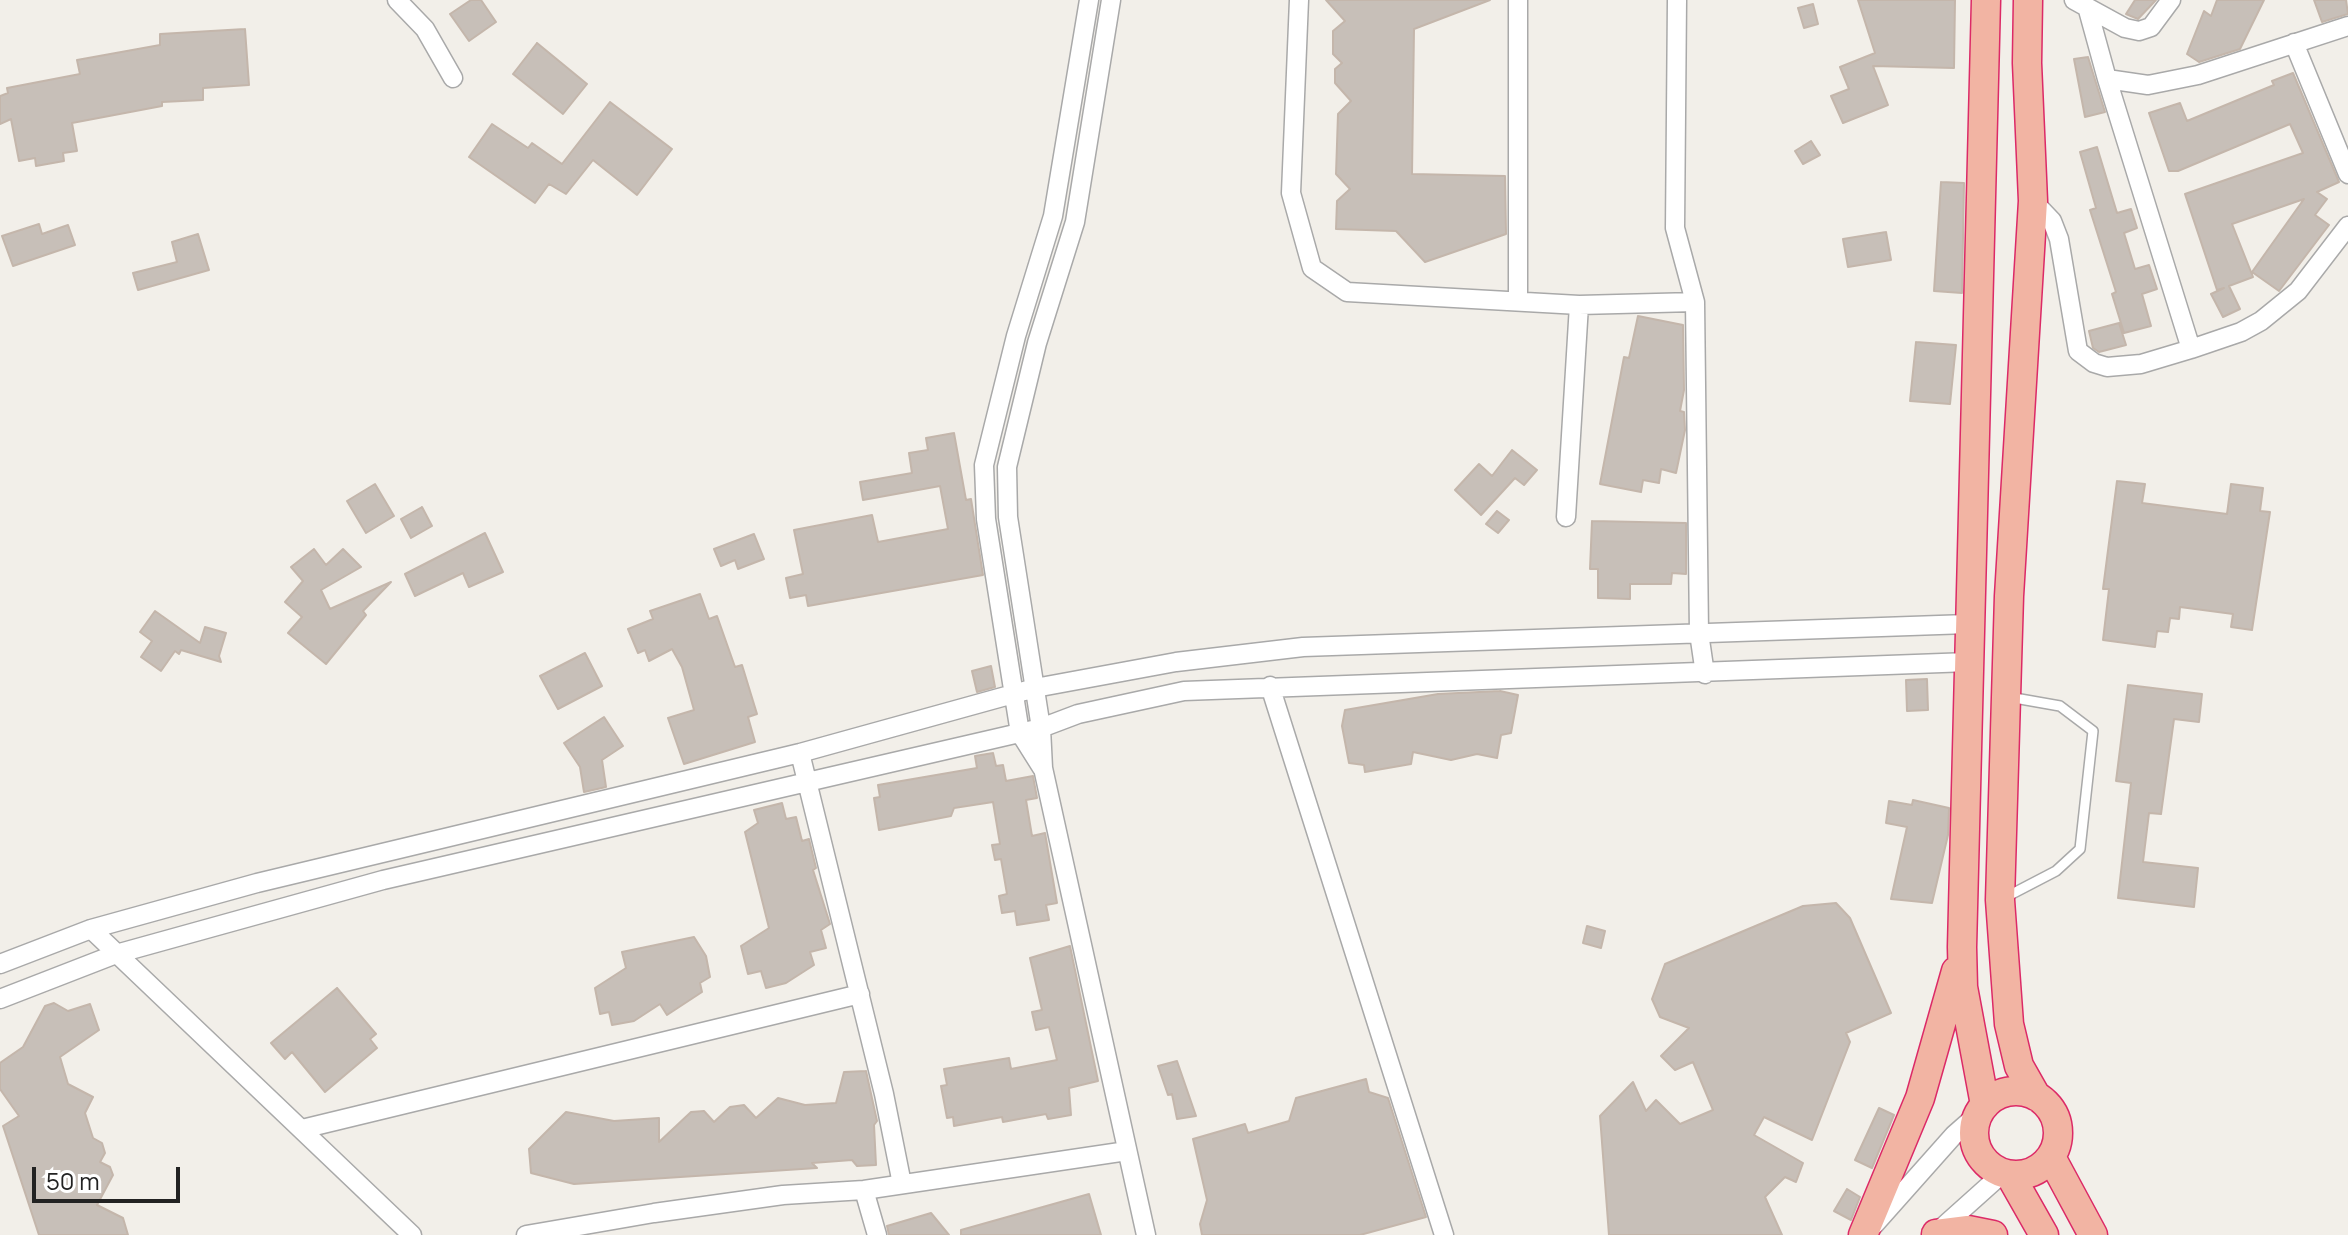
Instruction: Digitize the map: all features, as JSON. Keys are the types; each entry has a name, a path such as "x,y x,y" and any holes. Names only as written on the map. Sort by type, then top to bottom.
{"highway":[{"path":"1986,0 1962,947 1963,987 1982,1109 1974,1132 1977,1149 1988,1164 2007,1174 2028,1173 2051,1157 2057,1141 2057,1124 2049,1108 2036,1096 2019,1066 2009,1024 2000,900 2006,696 2033,201 2028,0"},
{"path":"1864,1235 1920,1098 1962,947"},
{"path":"1982,1109 2011,1092 2036,1096"},
{"path":"2051,1157 2093,1235"},
{"path":"2007,1174 2044,1235"},
{"path":"1935,1234 1968,1230 1993,1235"}],"street":[{"path":"397,0 425,29 453,78"},
{"path":"1043,768 1020,733 986,519 984,465 1016,336 1053,216 1089,0"},
{"path":"1111,0 1075,222 1037,343 1007,467 1008,517 1041,728 1043,768 1146,1235"},
{"path":"1299,0 1291,193 1312,268 1347,292 1579,305 1695,302"},
{"path":"1518,0 1518,301"},
{"path":"1677,0 1675,228 1695,302 1699,633 1705,674"},
{"path":"2081,5 2125,28 2139,31 2151,27 2171,0"},
{"path":"2081,5 2191,349"},
{"path":"2107,79 2148,85 2198,75 2348,26"},
{"path":"2294,43 2348,174"},
{"path":"2033,201 2052,221 2059,239 2078,351 2094,363 2107,367 2141,364 2241,332 2261,321 2298,291 2348,226"},
{"path":"1566,517 1579,305"},
{"path":"0,964 91,929 257,883 800,753 1035,688 1176,662 1303,647 1968,624"},
{"path":"0,999 116,954 383,880 1020,733 1078,714 1184,691 1969,662"},
{"path":"1270,686 1444,1235"},
{"path":"800,753 860,994 902,1184"},
{"path":"91,929 412,1235"},
{"path":"302,1129 860,994"},
{"path":"1864,1235 1954,1135 1982,1109"},
{"path":"526,1235 755,1199 864,1190 1127,1151"},
{"path":"1935,1234 2007,1174"},
{"path":"864,1190 877,1235"}],"lane":[{"path":"2000,900 2056,871 2080,849 2093,731 2060,706 2006,696"}],"building":[{"path":"471,0 481,0 496,22 469,41 450,14"},
{"path":"1326,0 1490,0 1414,29 1412,174 1505,176 1506,234 1425,262 1396,231 1336,229 1337,201 1350,189 1336,174 1338,114 1351,101 1335,83 1335,69 1342,63 1333,54 1333,31 1345,21"},
{"path":"1858,0 1955,0 1954,68 1873,66 1888,105 1843,123 1831,96 1849,89 1840,67 1875,53"},
{"path":"2135,0 2156,0 2138,19 2126,14"},
{"path":"2217,0 2264,0 2240,49 2199,62 2187,54 2204,11 2211,16"},
{"path":"2314,0 2346,0 2348,14 2322,22"},
{"path":"1813,4 1818,24 1804,28 1798,8"},
{"path":"245,29 249,85 203,88 203,100 162,102 162,106 72,123 77,151 63,153 64,161 36,166 35,158 19,161 11,119 0,124 0,96 8,93 7,88 80,74 77,60 160,45 160,34"},
{"path":"537,43 587,84 563,114 513,74"},
{"path":"2088,57 2105,112 2085,117 2074,59"},
{"path":"2293,73 2339,182 2317,192 2327,199 2315,215 2329,225 2279,291 2252,272 2304,199 2232,224 2253,277 2229,286 2240,309 2223,317 2211,294 2224,288 2217,290 2185,194 2303,153 2290,124 2178,171 2169,171 2149,113 2180,103 2187,121 2274,85 2272,81"},
{"path":"610,102 672,149 637,195 593,160 566,194 549,184 535,203 469,157 492,124 528,148 532,143 562,164"},
{"path":"1811,141 1820,155 1803,164 1795,151"},
{"path":"2097,147 2117,213 2131,209 2137,228 2124,233 2135,269 2149,265 2157,289 2142,294 2151,326 2124,333 2112,294 2116,292 2090,210 2096,208 2080,152"},
{"path":"1941,182 1964,183 1962,293 1934,291"},
{"path":"39,224 42,234 68,225 75,245 13,266 2,236"},
{"path":"1886,232 1891,260 1848,267 1843,239"},
{"path":"198,234 209,270 138,290 133,273 177,262 172,242"},
{"path":"1638,316 1683,325 1684,390 1680,411 1684,412 1685,430 1676,473 1661,469 1659,483 1643,480 1641,492 1600,484 1624,357 1629,358"},
{"path":"2119,323 2126,345 2099,352 2093,348 2089,331"},
{"path":"1916,342 1956,345 1950,404 1910,401"},
{"path":"954,433 966,500 971,499 983,575 808,606 806,595 790,598 786,578 803,574 794,530 872,515 878,542 948,529 940,486 863,500 860,482 912,473 909,453 928,450 926,438"},
{"path":"1512,450 1537,470 1524,485 1515,478 1481,515 1455,490 1479,464 1492,476"},
{"path":"2117,481 2145,484 2142,503 2227,514 2231,484 2263,488 2260,511 2270,512 2252,630 2231,627 2233,614 2180,607 2179,619 2170,618 2168,632 2157,631 2155,647 2103,640 2109,589 2103,589"},
{"path":"375,484 394,516 366,533 347,501"},
{"path":"422,507 432,526 411,538 401,519"},
{"path":"1497,511 1509,520 1498,533 1486,524"},
{"path":"1592,521 1686,523 1686,574 1672,573 1671,584 1630,584 1630,599 1598,598 1598,569 1590,569"},
{"path":"485,533 503,572 469,587 463,573 415,596 405,574"},
{"path":"754,534 764,559 738,569 735,560 721,566 714,549"},
{"path":"314,549 326,565 343,549 361,567 321,590 330,609 391,582 363,611 366,615 326,664 288,633 302,617 285,602 303,581 291,567"},
{"path":"700,594 709,619 717,616 735,667 742,665 757,714 748,717 755,742 684,764 668,718 694,710 682,667 672,649 649,661 645,650 638,653 628,629 653,619 650,611"},
{"path":"155,611 200,643 205,627 226,633 219,656 221,662 181,650 179,654 175,651 161,671 141,657 152,641 140,632"},
{"path":"585,653 602,686 558,709 540,676"},
{"path":"991,666 995,687 977,692 972,671"},
{"path":"1927,679 1928,710 1907,711 1906,680"},
{"path":"2128,685 2202,694 2199,722 2174,719 2161,814 2149,813 2143,862 2198,868 2194,907 2118,898 2131,783 2116,781"},
{"path":"1500,691 1518,695 1511,733 1501,735 1497,758 1477,754 1451,760 1413,752 1411,764 1365,772 1364,765 1349,763 1342,726 1345,710 1438,694"},
{"path":"604,717 623,746 602,760 606,787 584,792 580,767 564,743"},
{"path":"993,753 996,766 1003,765 1006,781 1033,776 1037,798 1026,800 1032,836 1045,833 1057,903 1046,905 1049,920 1017,925 1015,911 1002,913 999,896 1007,894 1001,859 995,860 992,845 1000,844 993,802 954,808 951,816 879,830 874,798 880,797 878,785 977,768 975,756"},
{"path":"1913,800 1949,808 1948,835 1932,903 1891,899 1907,827 1886,823 1889,801 1912,805"},
{"path":"782,803 786,819 796,817 802,841 809,839 816,868 813,870 830,924 821,930 826,948 810,952 814,965 786,983 766,988 761,971 748,974 741,946 769,928 745,832 758,823 754,810"},
{"path":"1836,903 1850,918 1891,1013 1846,1033 1850,1042 1812,1140 1764,1117 1754,1135 1803,1163 1796,1182 1785,1177 1765,1197 1782,1235 1609,1235 1600,1116 1633,1082 1646,1111 1656,1100 1680,1124 1713,1110 1693,1062 1675,1070 1661,1056 1689,1028 1660,1017 1652,999 1665,964 1803,906"},
{"path":"1587,926 1605,931 1601,948 1583,943"},
{"path":"694,937 706,956 710,977 700,983 702,992 667,1015 660,1004 634,1021 612,1025 609,1012 600,1014 595,988 626,968 622,952"},
{"path":"1070,946 1098,1081 1069,1088 1071,1115 1048,1119 1046,1114 1003,1122 1002,1117 954,1126 953,1117 947,1118 941,1086 947,1085 944,1069 1009,1058 1011,1069 1057,1060 1049,1027 1036,1030 1032,1012 1042,1010 1030,958"},
{"path":"337,988 376,1034 370,1039 377,1048 325,1092 292,1052 285,1059 271,1043"},
{"path":"54,1003 68,1011 90,1004 99,1030 60,1057 68,1084 93,1097 85,1113 93,1138 102,1143 105,1153 100,1162 110,1167 113,1175 97,1205 123,1218 128,1235 39,1235 3,1126 19,1116 0,1089 0,1063 23,1047 45,1006"},
{"path":"1177,1061 1196,1116 1177,1119 1172,1094 1168,1095 1158,1066"},
{"path":"866,1071 877,1121 874,1125 876,1165 857,1166 852,1160 812,1163 817,1168 574,1184 531,1173 529,1149 566,1112 614,1121 659,1118 659,1142 691,1112 704,1111 714,1122 730,1107 744,1105 756,1118 778,1098 805,1105 836,1103 844,1072"},
{"path":"1366,1079 1369,1092 1388,1098 1426,1217 1360,1235 1202,1235 1200,1224 1207,1200 1193,1139 1245,1124 1248,1133 1289,1121 1296,1098"},
{"path":"1879,1108 1894,1115 1872,1168 1855,1160"},
{"path":"1847,1189 1860,1197 1851,1220 1834,1211"},
{"path":"1089,1194 1101,1235 961,1235 961,1230"},
{"path":"931,1213 949,1235 889,1235 887,1226"}]}
